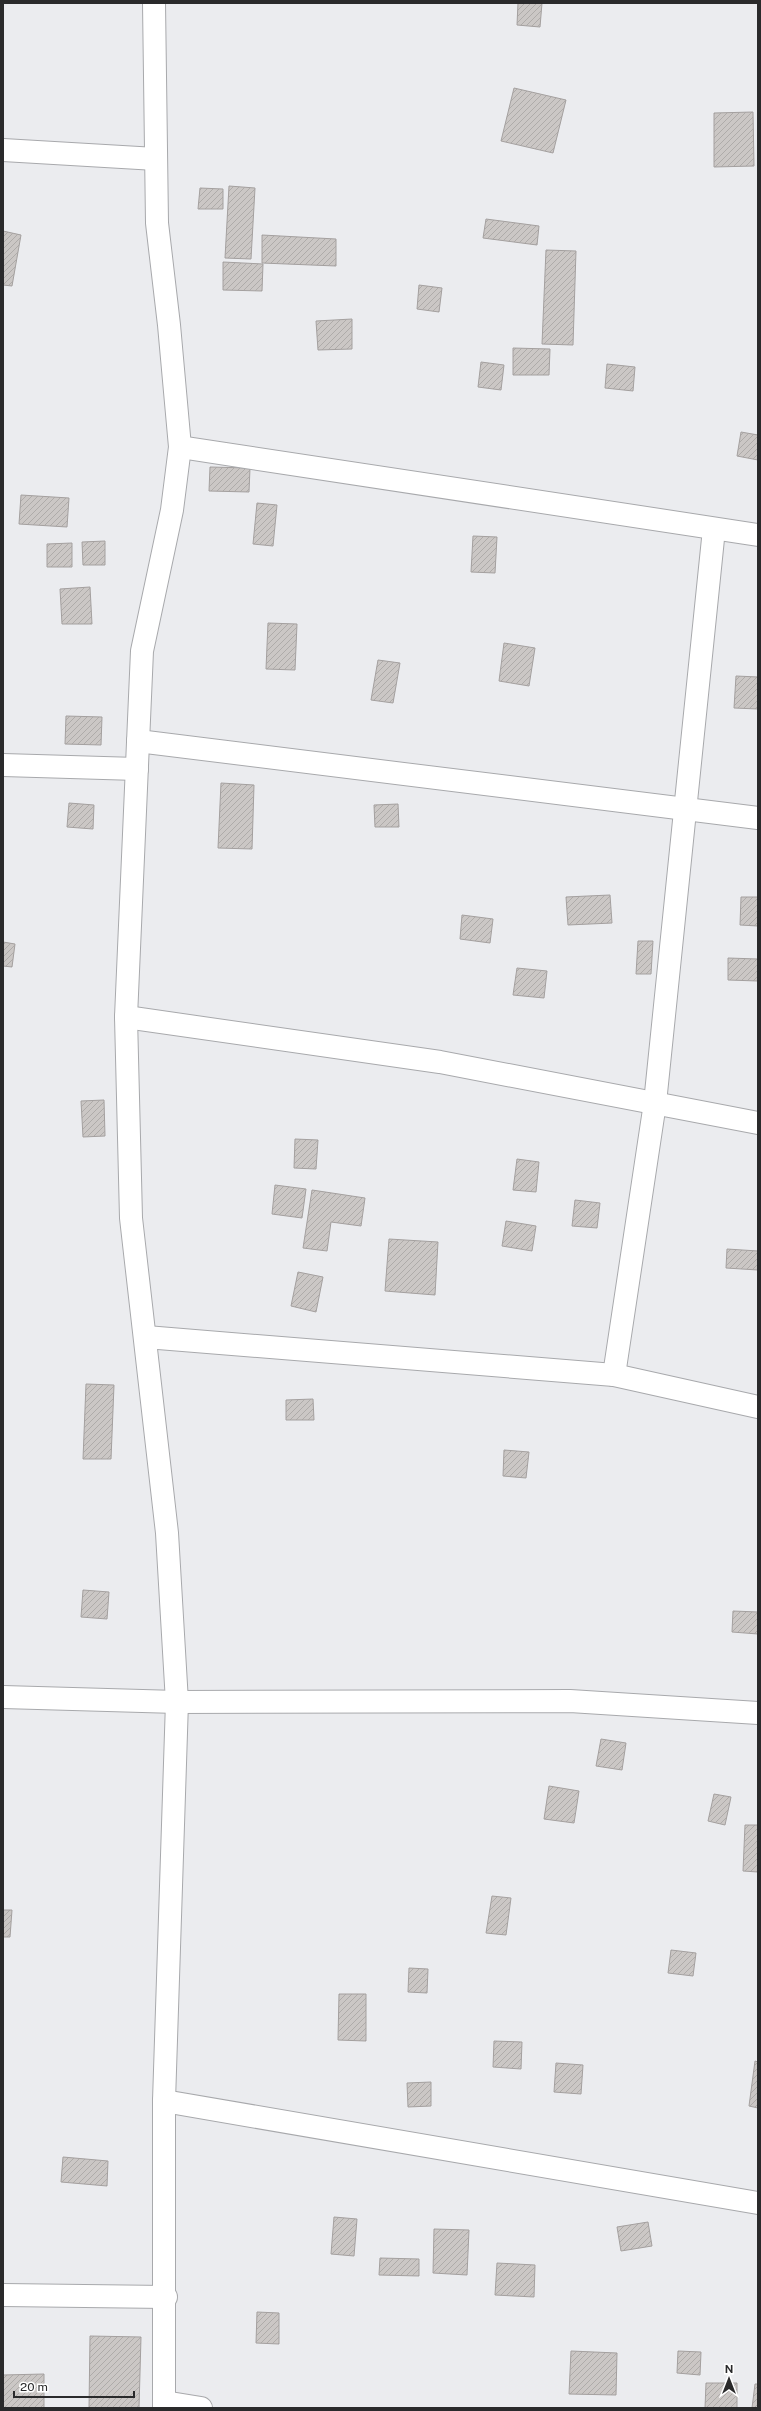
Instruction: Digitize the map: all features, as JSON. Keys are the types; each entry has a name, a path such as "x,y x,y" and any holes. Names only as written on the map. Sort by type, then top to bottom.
{"street":[{"path":"154,3 157,223 169,325 180,447 172,510 142,651 126,1017 131,1218 168,1533 177,1702 164,2101 166,2297 164,2405 201,2408"},
{"path":"3,150 156,159"},
{"path":"180,447 758,536"},
{"path":"614,1375 655,1103 714,529"},
{"path":"138,741 758,818"},
{"path":"3,765 137,769"},
{"path":"126,1017 440,1062 758,1123"},
{"path":"146,1337 614,1375 758,1407"},
{"path":"3,1697 177,1702 570,1701 758,1713"},
{"path":"164,2101 758,2203"},
{"path":"3,2295 166,2297"}],"building":[{"path":"518,3 542,3 540,27 517,25"},
{"path":"514,88 566,100 553,153 501,141"},
{"path":"753,112 754,166 714,167 714,113"},
{"path":"229,186 255,188 251,259 225,258"},
{"path":"200,188 223,189 223,209 198,209"},
{"path":"486,219 539,226 537,245 483,238"},
{"path":"3,231 21,235 12,286 3,285"},
{"path":"262,235 336,239 336,266 262,263"},
{"path":"546,250 576,251 573,345 542,344"},
{"path":"223,262 263,264 262,291 223,290"},
{"path":"419,285 442,288 439,312 417,309"},
{"path":"352,319 352,349 318,350 316,321"},
{"path":"513,348 550,349 549,375 513,375"},
{"path":"481,362 504,365 501,390 478,387"},
{"path":"607,364 635,367 633,391 605,388"},
{"path":"741,432 758,435 758,460 737,456"},
{"path":"210,467 250,468 249,492 209,491"},
{"path":"21,495 69,498 67,527 19,524"},
{"path":"257,503 277,505 273,546 253,544"},
{"path":"473,536 497,537 495,573 471,572"},
{"path":"105,541 105,565 83,565 82,542"},
{"path":"72,543 72,567 47,567 47,544"},
{"path":"90,587 92,624 62,624 60,589"},
{"path":"268,623 297,624 295,670 266,669"},
{"path":"504,643 535,648 529,686 499,681"},
{"path":"378,660 400,663 393,703 371,700"},
{"path":"736,676 758,677 758,709 734,708"},
{"path":"66,716 102,717 101,745 65,744"},
{"path":"221,783 254,785 252,849 218,848"},
{"path":"69,803 94,805 93,829 67,827"},
{"path":"398,804 399,827 375,827 374,805"},
{"path":"610,895 612,923 568,925 566,897"},
{"path":"741,897 758,897 758,926 740,925"},
{"path":"462,915 493,919 490,943 460,939"},
{"path":"638,941 653,941 651,974 636,974"},
{"path":"3,942 15,944 12,967 3,966"},
{"path":"728,958 758,959 758,981 728,980"},
{"path":"517,968 547,971 544,998 513,995"},
{"path":"104,1100 105,1136 83,1137 81,1101"},
{"path":"295,1139 318,1140 316,1169 294,1168"},
{"path":"517,1159 539,1162 536,1192 513,1190"},
{"path":"275,1185 306,1189 302,1218 272,1214"},
{"path":"312,1190 365,1198 361,1226 331,1222 327,1251 303,1248"},
{"path":"575,1200 600,1203 597,1228 572,1226"},
{"path":"506,1221 536,1226 532,1251 502,1246"},
{"path":"389,1239 438,1242 435,1295 385,1291"},
{"path":"727,1249 758,1251 758,1270 726,1268"},
{"path":"298,1272 323,1277 316,1312 291,1306"},
{"path":"86,1384 114,1385 111,1459 83,1459"},
{"path":"313,1399 314,1420 286,1420 286,1400"},
{"path":"504,1450 529,1452 526,1478 503,1476"},
{"path":"83,1590 109,1592 107,1619 81,1617"},
{"path":"733,1611 758,1612 758,1634 732,1632"},
{"path":"601,1739 626,1743 622,1770 596,1766"},
{"path":"549,1786 579,1791 574,1823 544,1819"},
{"path":"714,1794 731,1797 725,1825 708,1821"},
{"path":"745,1825 758,1825 758,1872 743,1871"},
{"path":"492,1896 511,1898 506,1935 486,1933"},
{"path":"3,1910 12,1910 10,1937 3,1937"},
{"path":"671,1950 696,1953 693,1976 668,1973"},
{"path":"409,1968 428,1969 427,1993 408,1992"},
{"path":"339,1994 366,1994 366,2041 338,2040"},
{"path":"494,2041 522,2042 521,2069 493,2067"},
{"path":"755,2061 758,2062 758,2108 749,2106"},
{"path":"556,2063 583,2065 581,2094 554,2092"},
{"path":"431,2082 431,2106 408,2107 407,2083"},
{"path":"63,2157 108,2161 107,2186 61,2182"},
{"path":"334,2217 357,2219 354,2256 331,2254"},
{"path":"648,2222 652,2246 621,2251 617,2227"},
{"path":"434,2229 469,2230 467,2275 433,2273"},
{"path":"380,2258 419,2259 419,2276 379,2275"},
{"path":"497,2263 535,2265 534,2297 495,2295"},
{"path":"257,2312 279,2313 279,2344 256,2343"},
{"path":"90,2336 141,2337 139,2408 89,2408"},
{"path":"571,2351 617,2353 616,2395 569,2394"},
{"path":"678,2351 701,2352 700,2375 677,2373"},
{"path":"44,2374 44,2408 3,2408 3,2375"},
{"path":"706,2383 737,2383 737,2408 705,2408"},
{"path":"755,2384 758,2384 758,2408 752,2408"}]}
